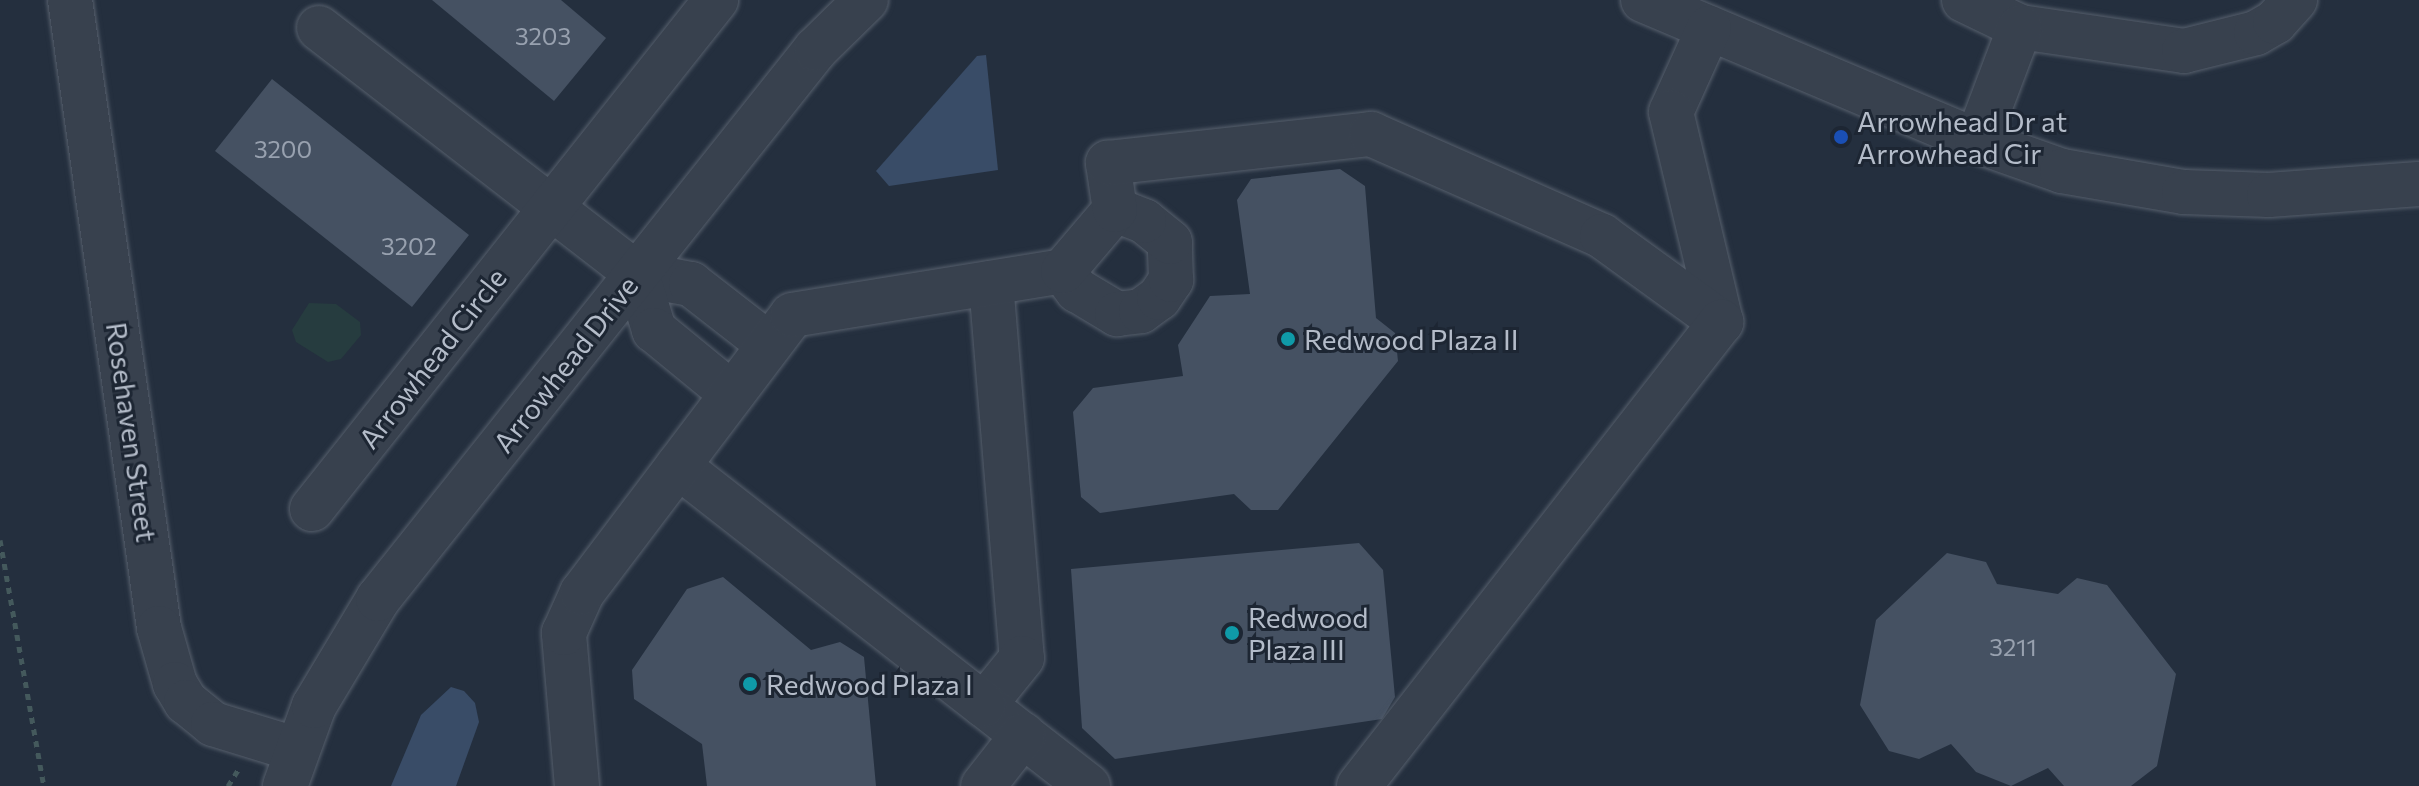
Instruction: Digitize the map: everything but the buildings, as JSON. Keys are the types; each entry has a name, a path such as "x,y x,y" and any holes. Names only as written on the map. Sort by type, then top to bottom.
{"street":[{"name":"Rosehaven Street","path":"70,0 159,628 175,684 186,702 213,724 290,767"},
{"name":"Arrowhead Circle","path":"312,509 716,0"},
{"name":"Arrowhead Drive","path":"290,767 346,648 378,599 816,49 866,0"},
{"path":"1643,0 1977,141 2062,171 2184,192 2269,195 2419,184"},
{"path":"1964,0 2020,27 2184,51 2256,33 2275,22 2295,0"},
{"path":"1977,141 2020,27"},
{"path":"319,28 637,274 691,284 768,344"},
{"path":"1709,28 1671,112 1721,322"},
{"path":"577,786 564,633 582,593 792,315 1063,271 1115,210 1108,163 1371,134 1602,236 1721,322"},
{"path":"1063,271 1077,290 1117,314 1141,311 1159,298 1171,280 1170,242 1144,221 1115,210"},
{"path":"637,274 654,330 732,394"},
{"path":"984,705 1022,658 991,283"},
{"path":"1359,786 1721,322"},
{"path":"678,466 1088,786"},
{"path":"983,786 1023,735"}],"path":[{"path":"0,540 44,786"}],"green space":[{"path":"309,303 336,304 360,322 361,335 341,359 328,362 296,342 292,330"}],"water":[{"path":"986,55 998,170 889,186 876,171 977,56"},
{"path":"451,687 464,691 475,703 479,722 456,786 391,786 421,715"}],"place":[{"name":"Arrowhead Dr at Arrowhead Cir","path":"1841,137"},
{"name":"Redwood Plaza II","path":"1288,339"},
{"name":"Redwood Plaza III","path":"1232,633"},
{"name":"Redwood Plaza I","path":"750,684"}]}
